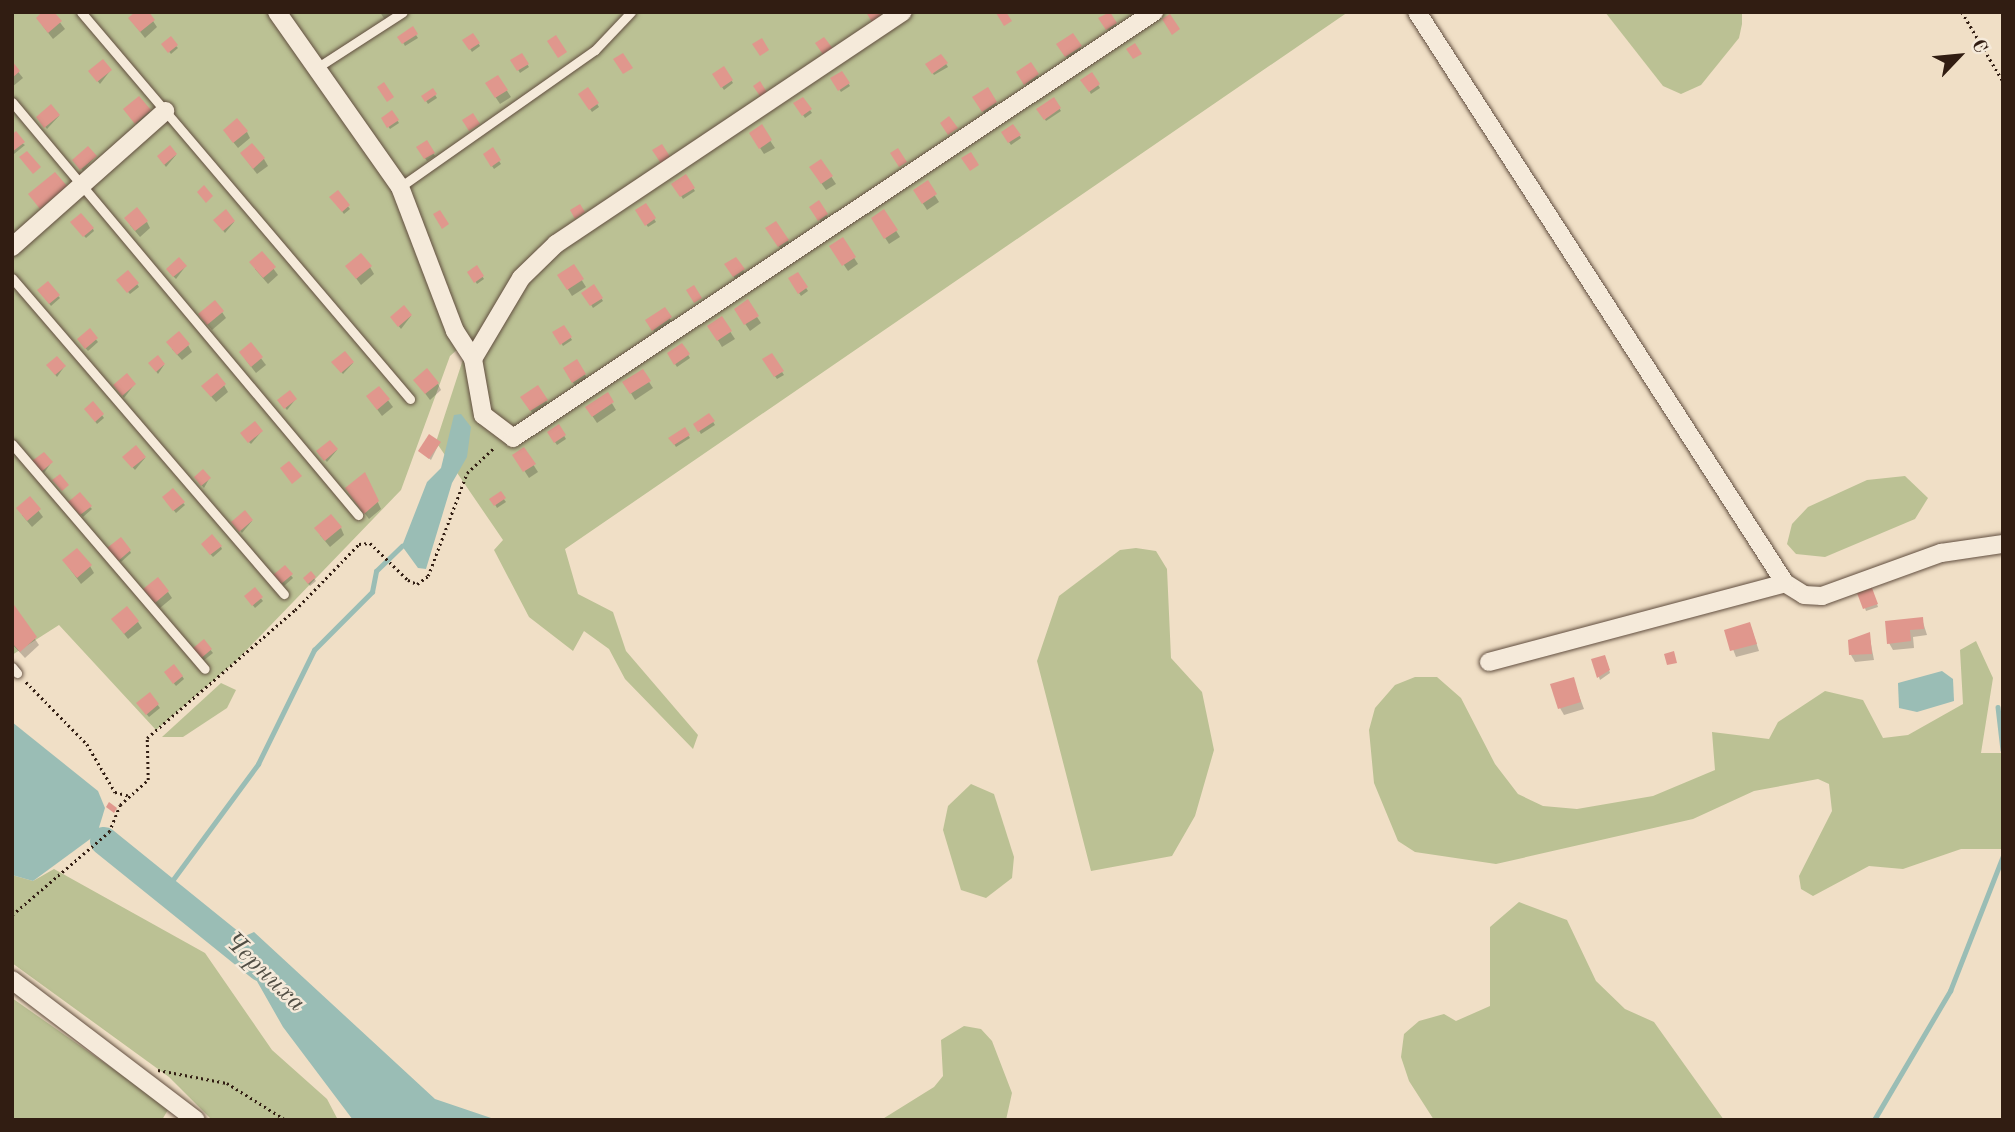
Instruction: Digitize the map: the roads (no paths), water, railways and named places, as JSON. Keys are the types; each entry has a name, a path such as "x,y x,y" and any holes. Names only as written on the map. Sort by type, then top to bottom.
{"street":[{"path":"276,12 400,187 455,331 473,359 483,415 505,437 521,436 1154,12"},
{"path":"473,359 522,278 556,244 902,12"},
{"path":"1417,12 1785,583"},
{"path":"12,247 165,111"},
{"path":"1489,662 1785,583 1822,596 1941,553 2003,544"},
{"path":"12,980 131,1066 196,1120"}],"lane":[{"path":"81,12 410,399"},
{"path":"317,67 403,12"},
{"path":"400,187 595,50 631,12"},
{"path":"12,102 358,515"},
{"path":"12,278 284,594"},
{"path":"12,444 205,669"}],"water":[{"path":"461,414 471,427 467,457 452,483 426,569 418,568 402,546 427,482 441,468 454,415"},
{"path":"1942,671 1953,679 1954,701 1917,712 1899,708 1898,683"},
{"path":"12,722 98,791 105,808 97,834 33,881 12,875"},
{"path":"254,932 435,1099 497,1120 353,1120 283,1027 234,941"}],"waterway":[{"path":"166,889 258,764 314,650 372,592 376,571 402,546"},
{"path":"1998,707 2003,750"},
{"name":"Черниха","path":"104,841 260,967"},
{"path":"1874,1120 1950,991 2003,856"}]}
